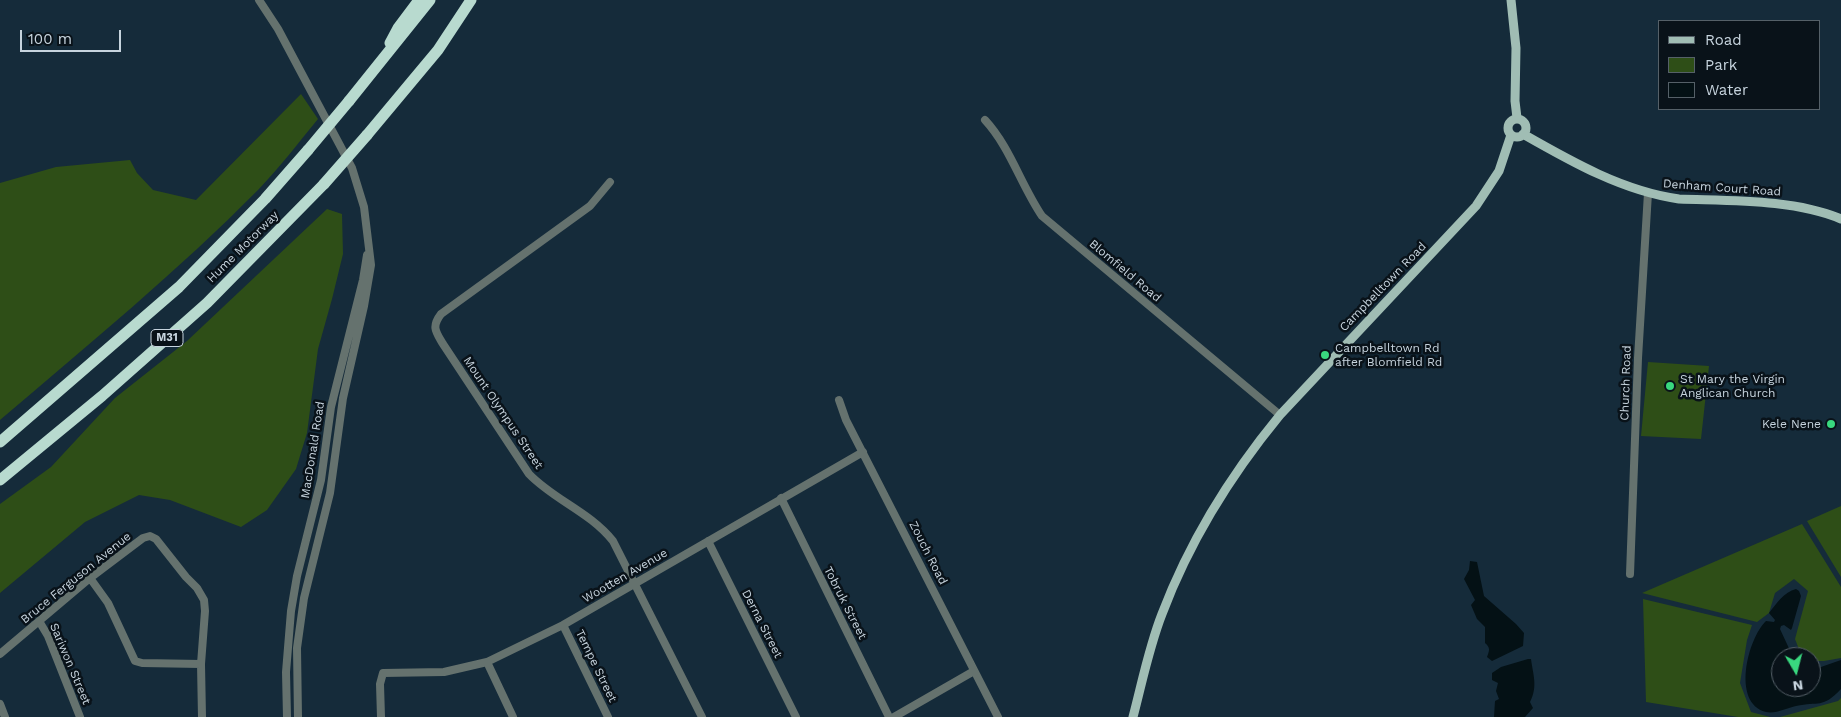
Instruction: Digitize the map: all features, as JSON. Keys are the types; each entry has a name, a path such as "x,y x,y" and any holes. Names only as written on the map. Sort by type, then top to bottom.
{"highway":[{"path":"375,71 398,28 419,0"},
{"name":"Hume Motorway","path":"0,442 178,287 265,199 375,71 430,0"},
{"name":"Hume Motorway","path":"0,480 102,396 207,303 324,184 438,50 471,0"},
{"path":"438,50 478,0"}],"main road":[{"path":"1511,0 1516,48 1515,101 1517,118"},
{"path":"1517,118 1524,122 1526,130 1519,136 1511,135 1508,126 1511,120 1517,118"},
{"name":"Denham Court Road","path":"1523,134 1603,176 1648,193 1679,199 1794,205 1830,214 1841,219"},
{"name":"Campbelltown Road","path":"1133,717 1162,615 1197,536 1212,508 1249,452 1280,415 1476,206 1499,171 1511,135"}],"street":[{"name":"MacDonald Road","path":"259,0 278,29 352,168 364,207 371,265 369,282 343,398 330,493 308,574 302,606 297,667 298,717"},
{"name":"Blomfield Road","path":"985,120 996,133 1042,216 1280,415"},
{"name":"Mount Olympus Street","path":"610,182 590,206 441,314 435,322 435,327 443,344 529,474 548,491 604,529 613,541 636,583 702,717"},
{"name":"Church Road","path":"1630,574 1638,366 1648,193"},
{"name":"MacDonald Road","path":"287,717 287,646 294,594 320,489 331,408 363,280 368,248"},
{"name":"Zouch Road","path":"839,400 846,420 998,717"},
{"name":"Wootten Avenue","path":"382,717 380,684 382,673 444,672 486,662 563,625 863,452"},
{"name":"Tobruk Street","path":"781,498 889,717"},
{"name":"Bruce Ferguson Avenue","path":"0,654 90,578 143,538 150,536 153,537 197,588 204,600 205,611 201,664 202,717"},
{"name":"Derna Street","path":"708,541 796,717"},
{"path":"90,578 111,608 131,657 135,661 142,663 201,664"},
{"name":"Sariwon Street","path":"39,621 48,636 80,717"},
{"name":"Tempe Street","path":"563,625 608,717"},
{"path":"486,662 513,717"},
{"path":"894,717 974,671"},
{"path":"0,704 5,717"}],"green space":[{"path":"301,94 318,119 267,181 165,278 0,420 0,183 56,167 130,160 137,173 153,190 196,200"},
{"path":"327,209 342,214 343,254 318,349 307,433 296,469 267,510 241,527 170,500 139,495 85,522 0,593 0,504 51,467 115,398 187,341"},
{"path":"1648,362 1709,366 1701,439 1641,436"},
{"path":"1841,506 1841,577 1807,521"},
{"path":"1802,524 1841,587 1841,658 1821,661 1821,647 1798,647 1795,639 1808,591 1794,579 1775,593 1769,613 1757,622 1642,593"},
{"path":"1643,599 1752,625 1747,640 1740,683 1751,712 1770,717 1738,717 1646,702"},
{"path":"1841,698 1841,717 1780,717 1838,701"}],"water":[{"path":"1470,561 1477,562 1484,596 1524,633 1523,646 1492,661 1487,657 1489,650 1485,643 1485,627 1477,619 1471,605 1475,600 1464,579 1469,570"},
{"path":"1796,589 1801,596 1791,630 1784,625 1780,629 1788,647 1771,647 1771,697 1821,697 1821,667 1841,660 1841,689 1824,702 1796,706 1781,711 1766,712 1755,706 1749,696 1746,684 1746,669 1749,655 1759,629 1766,621 1774,622 1775,620 1769,613 1777,602"},
{"path":"1531,659 1534,680 1534,691 1530,702 1533,708 1525,717 1494,717 1495,701 1499,699 1496,691 1498,683 1492,680 1492,673 1501,667"}],"place":[{"name":"Campbelltown Rd after Blomfield Rd","path":"1325,355"},
{"name":"St Mary the Virgin Anglican Church","path":"1670,386"},
{"name":"Kele Nene","path":"1831,424"}]}
